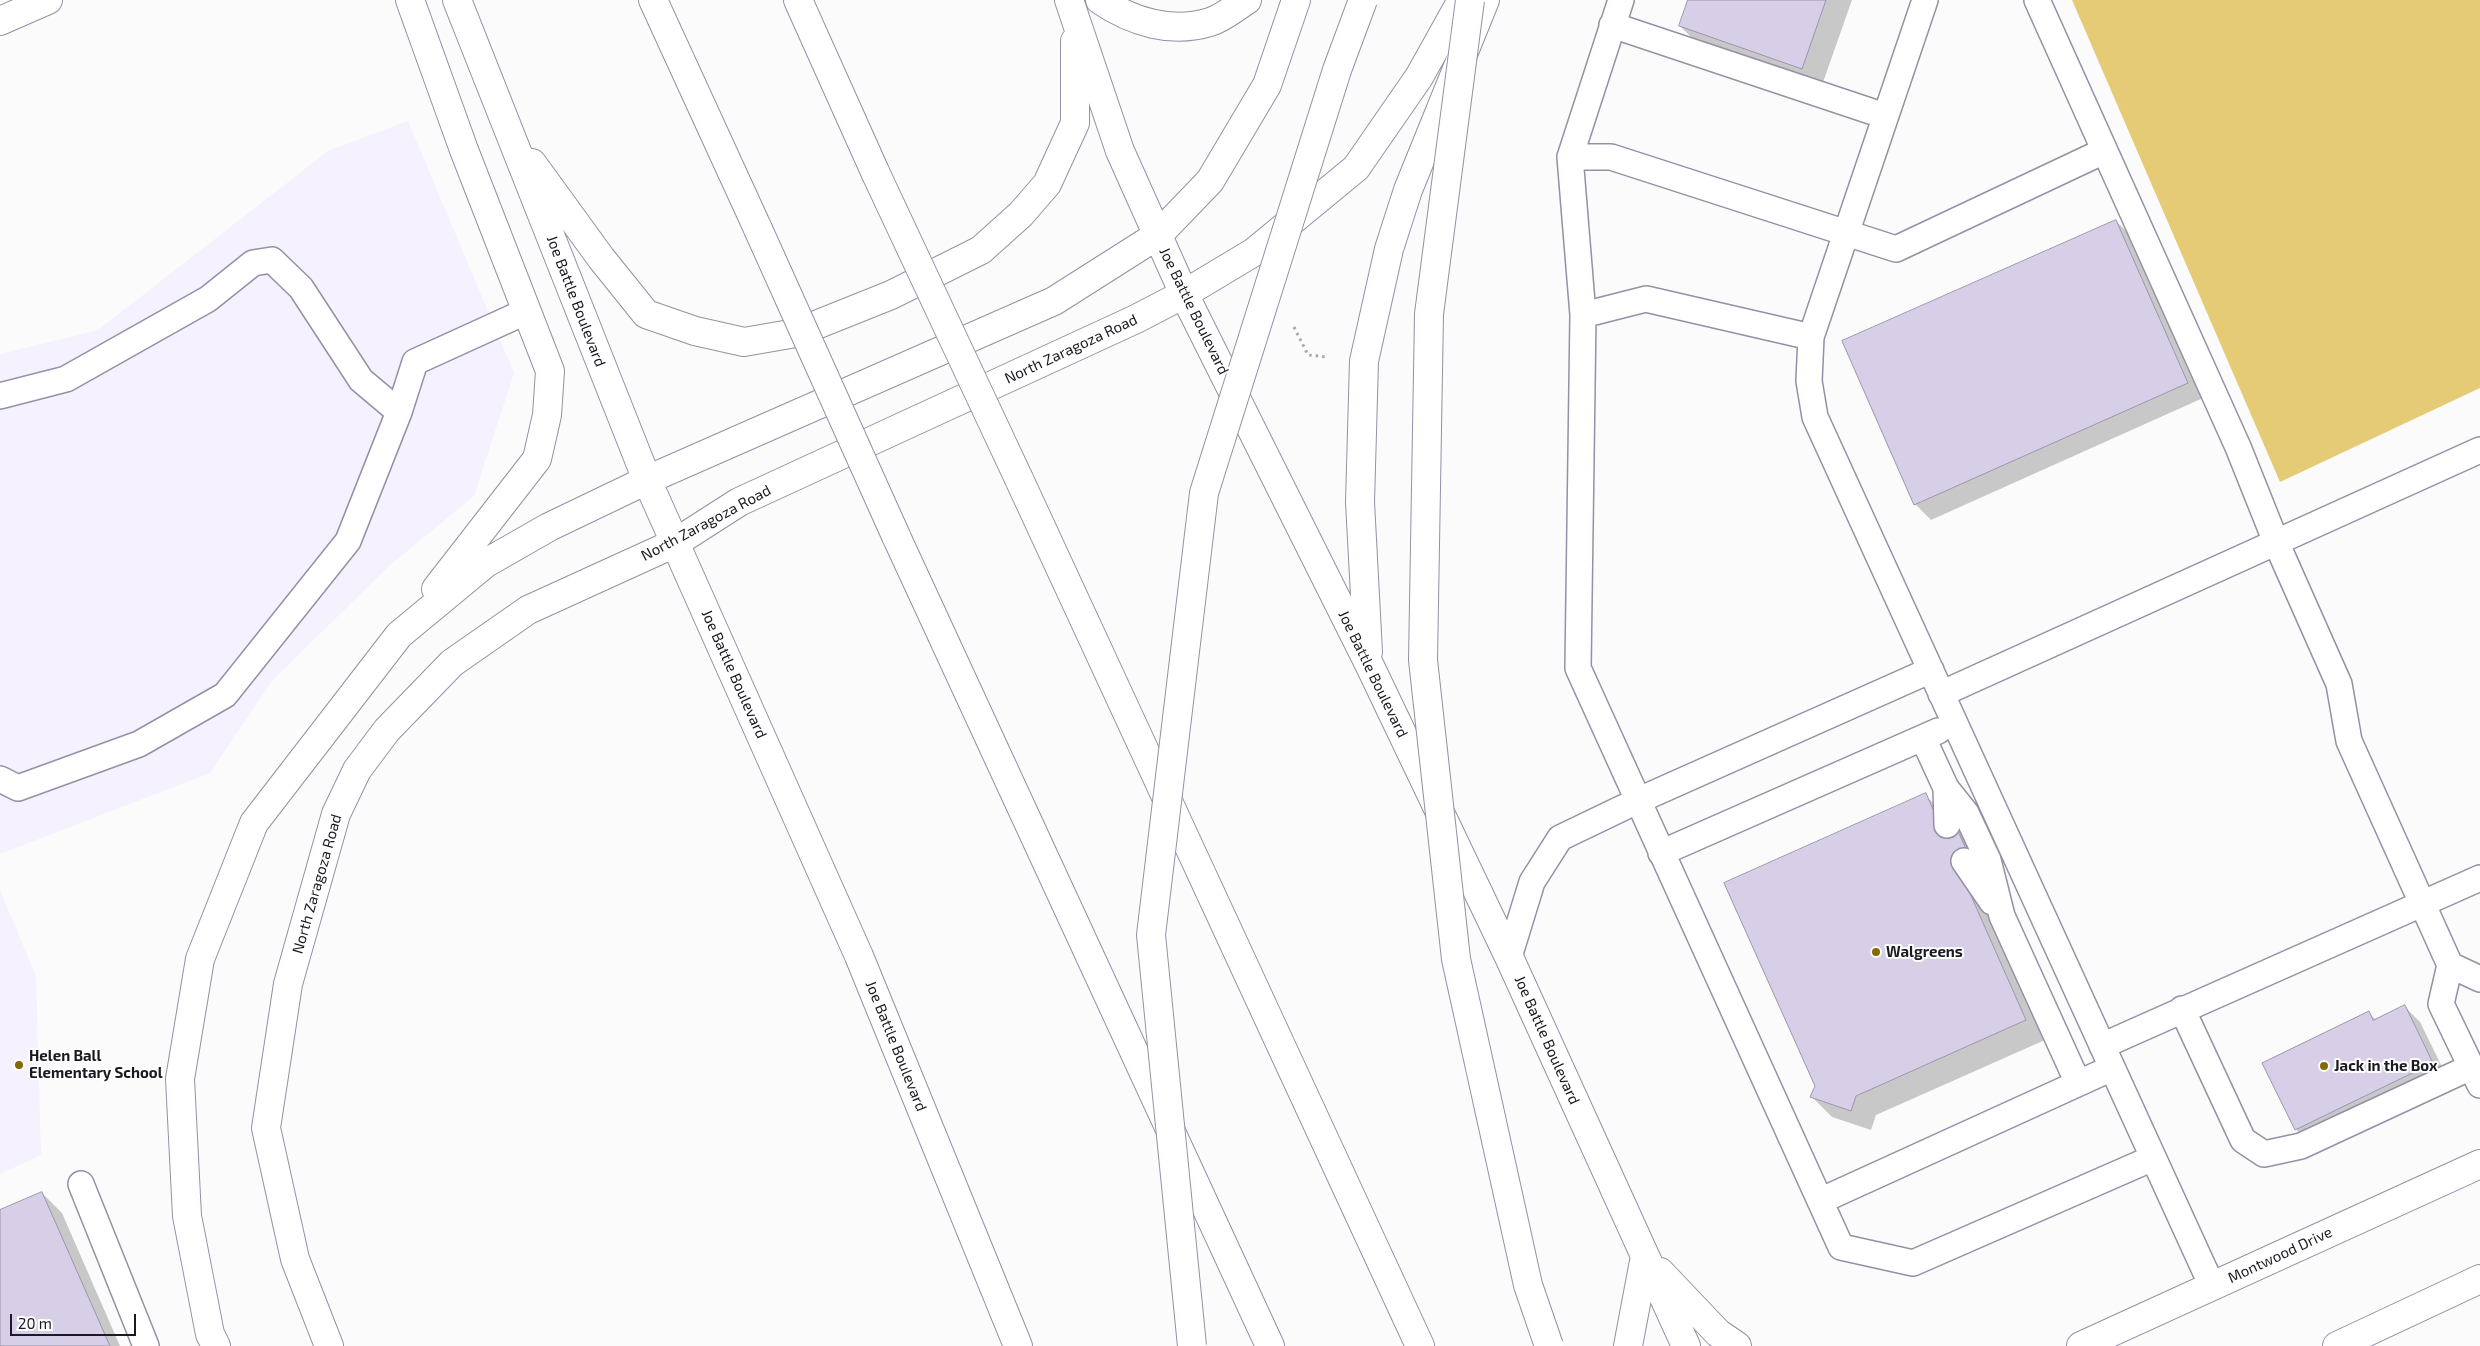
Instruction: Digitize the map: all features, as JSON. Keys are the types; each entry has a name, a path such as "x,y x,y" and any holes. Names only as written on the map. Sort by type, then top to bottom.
{"main road":[{"path":"0,21 48,0"},
{"path":"216,1346 210,1334 187,1216 180,1079 200,958 254,824 537,459 547,415 550,371 464,150 410,0"},
{"name":"Joe Battle Boulevard","path":"457,0 647,480 859,956 1018,1346"},
{"path":"654,0 896,536 1270,1346"},
{"path":"798,0 876,174 1420,1346"},
{"path":"510,131 601,258 646,314 695,331 744,342 796,333 891,295 981,250 1021,214 1047,184 1075,123 1075,41 1068,0"},
{"name":"Joe Battle Boulevard","path":"1068,0 1120,151 1184,294 1369,664 1509,957 1686,1346"},
{"path":"1100,0 1132,19 1166,27 1211,22 1247,0"},
{"path":"399,635 486,563 549,527 647,480 1054,301 1158,235 1210,181 1266,85 1296,0"},
{"path":"1192,1346 1151,935 1204,493 1337,70 1363,0"},
{"name":"North Zaragoza Road","path":"329,1346 295,1259 266,1128 288,984 336,814 358,770 387,730 452,663 528,610 675,543 739,502 1136,319 1184,294 1254,252 1356,168 1419,77 1462,0"},
{"path":"1470,0 1429,314 1423,660 1456,959 1528,1285 1549,1346"},
{"path":"1369,664 1360,502 1364,361 1389,249 1408,190 1485,0"},
{"name":"Montwood Drive","path":"2081,1346 2480,1164"},
{"path":"1628,1346 1645,1256"},
{"path":"1645,1256 1718,1333 1737,1346"},
{"path":"2337,1346 2480,1279"}],"lane":[{"path":"1621,0 1570,157 1583,315 1578,668 1841,1247 1913,1262 2153,1158"},
{"path":"1925,0 1811,337 1809,381 1815,417 2212,1286"},
{"path":"2037,0 2238,447 2276,542 2340,684 2349,741 2450,964 2441,1004 2475,1076 2301,1146 2264,1154 2243,1140 2182,1009"},
{"path":"1612,25 1885,116"},
{"path":"1570,157 1611,157 1846,235 1896,249 2104,151"},
{"path":"0,396 66,379 208,300 253,263 272,260 301,288 361,380 399,412"},
{"path":"1583,315 1646,299 1811,337"},
{"path":"0,779 18,788 139,744 225,695 348,541 399,412 415,362 527,311"},
{"path":"1941,694 2480,450"},
{"path":"1509,957 1532,882 1560,838 1637,800 1931,670"},
{"path":"1661,853 1955,723"},
{"path":"1923,738 1946,788 1966,814 1988,860 2002,916"},
{"path":"1946,788 1948,825"},
{"path":"1964,861 2002,916 2078,1083"},
{"path":"1820,1201 2078,1083 2107,1057 2182,1009 2480,878"},
{"path":"2450,964 2480,979"},
{"path":"81,1184 146,1346"}],"shaded area":[{"path":"2072,0 2480,0 2480,388 2280,482"},
{"path":"408,121 514,373 474,496 389,566 272,681 210,773 0,854 0,354 98,330 328,151"},
{"name":"Helen Ball Elementary School","path":"0,890 36,976 41,1155 0,1174"}],"building":[{"path":"1688,0 1826,0 1802,69 1679,26"},
{"path":"2116,220 2188,383 1914,505 1842,341"},
{"name":"Walgreens","path":"1926,793 1941,828 1954,822 1970,858 1957,864 2026,1020 1856,1096 1851,1111 1810,1097 1815,1086 1724,883"},
{"path":"2405,1005 2433,1063 2295,1130 2262,1063 2369,1011 2373,1020"},
{"path":"42,1192 110,1346 0,1346 0,1210"}],"place":[{"name":"Walgreens","path":"1876,952"},
{"name":"Helen Ball Elementary School","path":"19,1065"},
{"name":"Jack in the Box","path":"2324,1066"}]}
